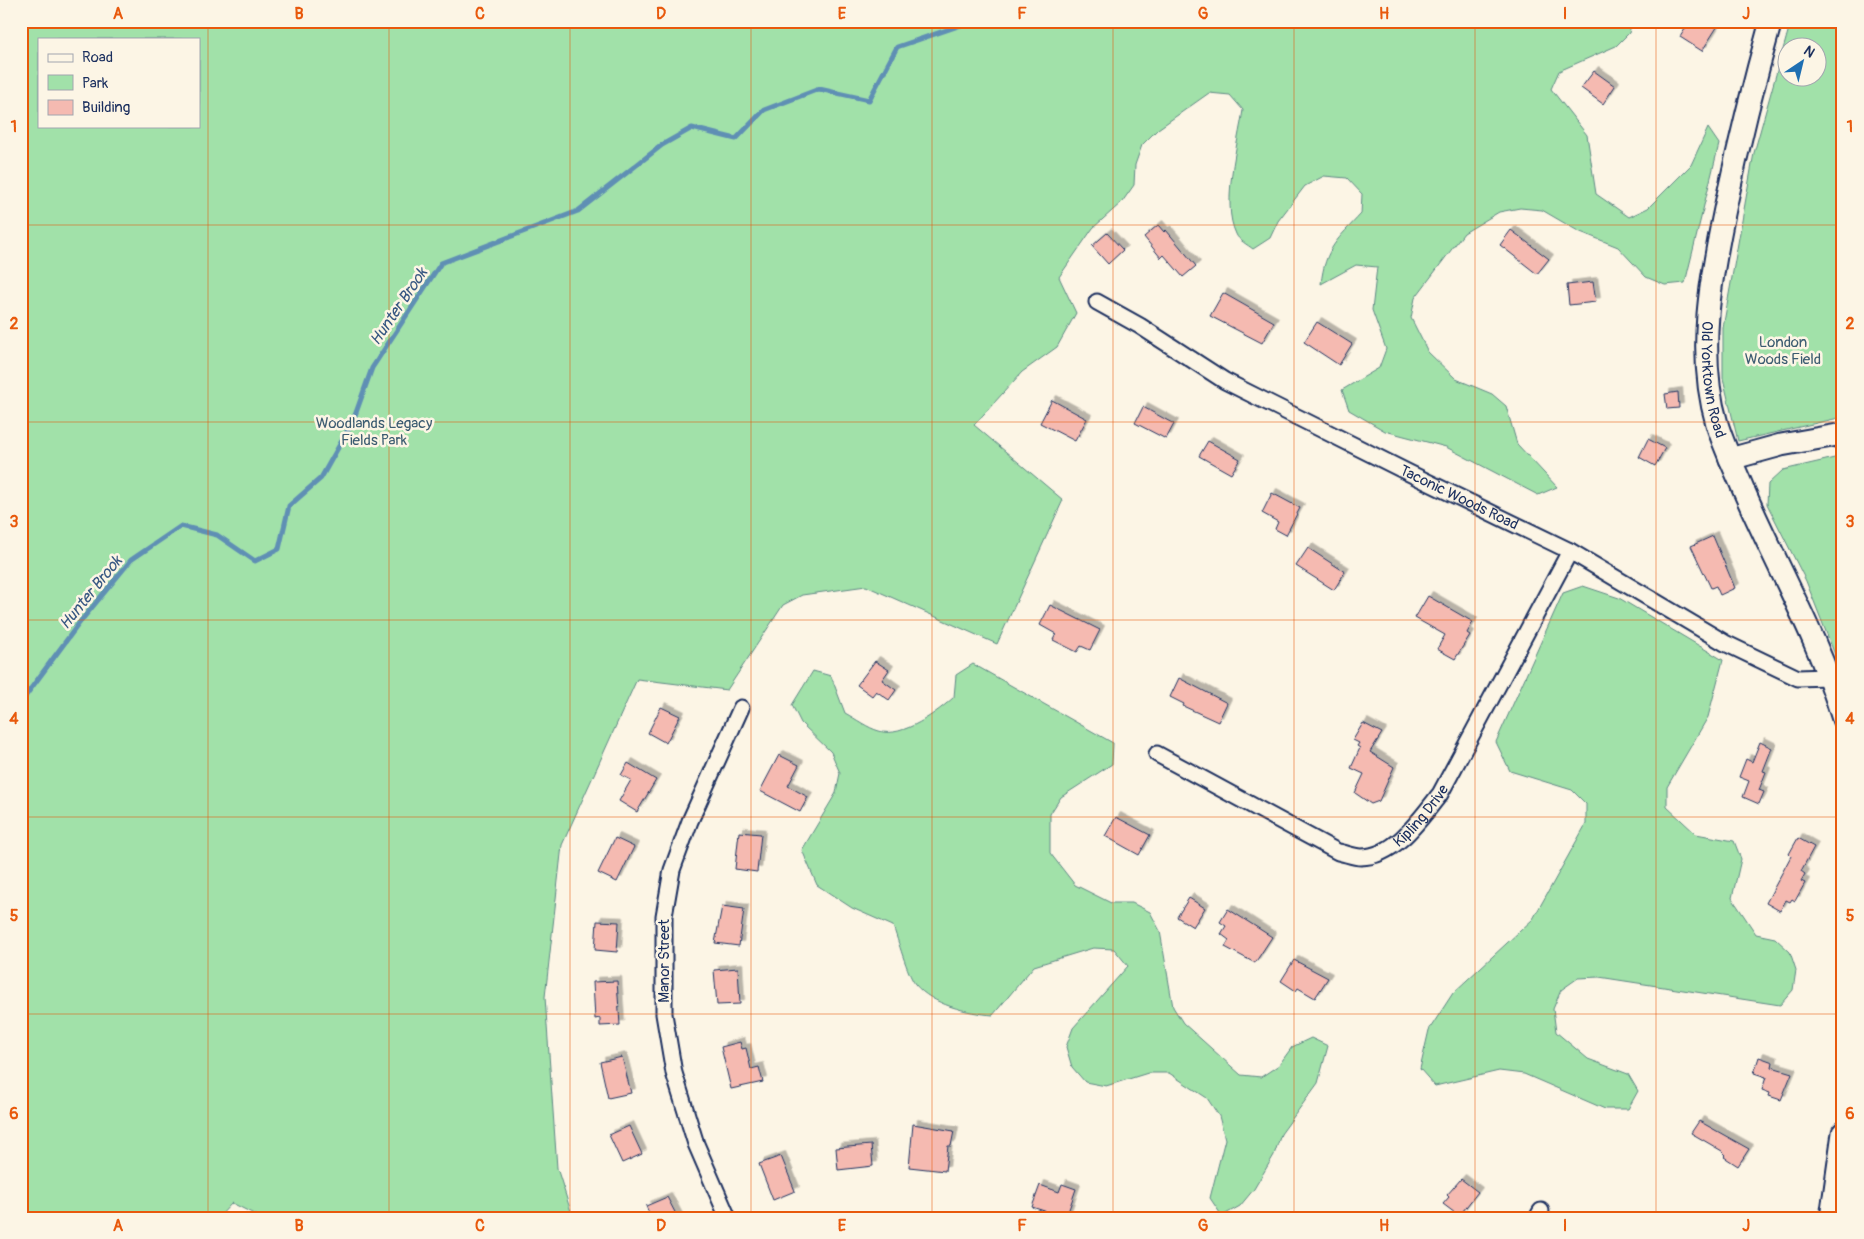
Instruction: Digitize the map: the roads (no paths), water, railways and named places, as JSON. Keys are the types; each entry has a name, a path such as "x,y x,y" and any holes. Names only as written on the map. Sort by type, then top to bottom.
{"main road":[{"name":"Old Yorktown Road","path":"1771,21 1742,127 1722,222 1712,277 1706,335 1706,356 1717,424 1730,459 1768,546 1805,619 1843,719"},
{"path":"1730,459 1781,445 1843,434"},
{"path":"1831,1218 1843,1133"}],"street":[{"name":"Taconic Woods Road","path":"1097,302 1140,326 1225,381 1570,551 1725,643 1782,672 1798,678 1827,677"},
{"name":"Kipling Drive","path":"1158,754 1338,852 1360,857 1374,855 1394,844 1415,826 1440,794 1570,551"},
{"name":"Manor Street","path":"728,1218 696,1144 674,1073 664,1014 664,916 672,870 687,829 741,708"}],"waterway":[{"name":"Hunter Brook","path":"21,702 80,622 131,560 181,526 217,535 255,561 279,549 289,506 321,478 353,421 372,368 441,263 578,211 662,145 692,128 736,139 764,110 819,89 869,100 897,47 973,21"}],"park label":[{"name":"London Woods Field","path":"1783,350"},
{"name":"Woodlands Legacy Fields Park","path":"374,432"}]}
